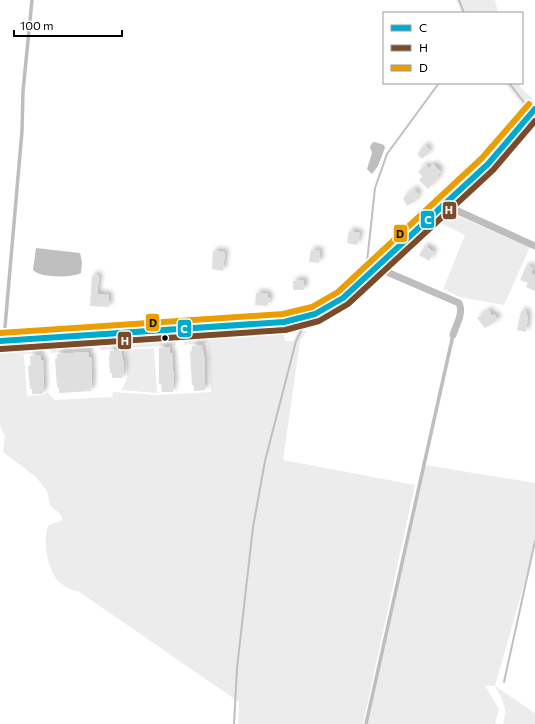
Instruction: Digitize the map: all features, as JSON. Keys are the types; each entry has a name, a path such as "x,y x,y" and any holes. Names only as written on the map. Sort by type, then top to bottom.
{"street":[{"path":"0,341 298,320 320,313 335,304 483,169 535,109"},
{"path":"445,203 449,207 535,246"},
{"path":"377,266 380,269 459,303 462,309 461,315 453,335"}],"lane":[{"path":"5,327 22,131 22,91 32,0"},
{"path":"366,724 453,335"}],"shaded area":[{"path":"456,0 495,0 498,12 462,12"},
{"path":"506,84 519,84 521,88 533,99 525,109"},
{"path":"375,142 384,145 385,148 378,166 372,174 367,169 372,153 370,147 372,143"},
{"path":"444,210 530,247 504,305 460,297 443,289 465,235 434,220"},
{"path":"36,248 80,253 82,262 81,273 71,276 49,276 37,273 33,270"},
{"path":"282,326 285,341 294,341 297,331 307,331 300,341 283,460 415,485 363,724 238,724 239,702 78,591 65,586 57,580 52,572 46,551 46,537 49,525 63,520 61,515 50,505 47,491 36,477 3,452 5,436 0,426 0,349 6,348 6,344 43,342 44,353 24,354 19,357 24,355 27,396 44,395 48,392 55,400 112,397 113,392 158,395 211,392 208,343 184,345 185,334"},
{"path":"151,334 151,337 174,336 176,345 100,350 100,339 103,338"},
{"path":"82,339 83,341 91,340 93,350 87,350 86,344 86,350 51,353 51,343 53,341"},
{"path":"154,348 157,393 121,390 127,379 126,350"},
{"path":"425,465 535,483 535,546 495,686 485,686 499,709 495,724 368,724"},
{"path":"495,686 535,713 535,724 503,724 505,708"}],"building":[{"path":"425,145 430,151 422,159 417,154"},
{"path":"433,164 441,172 437,175 439,177 428,189 419,180 423,176 418,172 425,165 429,168"},
{"path":"414,189 419,195 415,199 417,200 407,206 403,198"},
{"path":"349,231 360,233 357,245 347,243"},
{"path":"425,246 434,252 429,261 419,255"},
{"path":"311,250 320,251 319,263 309,262"},
{"path":"213,251 225,252 223,271 212,269"},
{"path":"527,265 533,268 531,273 535,275 535,291 526,287 528,283 520,280"},
{"path":"92,275 99,276 97,294 109,295 109,307 90,306"},
{"path":"304,280 304,290 293,290 293,281"},
{"path":"256,293 268,294 268,297 270,298 267,306 255,305"},
{"path":"489,310 492,316 494,314 498,320 485,328 477,318"},
{"path":"521,311 527,312 526,315 528,316 526,332 517,330"},
{"path":"202,345 205,361 205,390 194,391 194,385 192,385 190,351 192,351 192,346"},
{"path":"170,347 170,353 172,353 173,392 162,392 161,384 159,384 159,348"},
{"path":"121,350 124,366 122,378 112,378 112,373 110,373 110,351"},
{"path":"89,352 89,357 91,357 91,391 59,393 59,388 57,387 55,359 57,359 57,354"},
{"path":"41,355 41,360 43,360 43,394 32,394 32,389 30,389 28,366 31,366 30,356"}],"waterway":[{"path":"459,0 464,12"},
{"path":"367,262 375,188 387,154 438,84"},
{"path":"510,84 527,106"},
{"path":"289,329 313,323 331,315 348,303 366,287"},
{"path":"234,724 237,668 253,527 265,461 296,341 303,327"},
{"path":"189,335 281,330"},
{"path":"107,340 169,336"},
{"path":"55,344 85,341"},
{"path":"0,347 39,344"},
{"path":"504,682 535,541"}],"transit line":[{"name":"D","path":"0,333 283,314 312,307 338,292 482,158 529,104"},
{"name":"C","path":"0,341 284,322 315,314 343,298 488,164 535,109"},
{"name":"H","path":"1,349 285,330 319,321 348,304 493,170 535,121"}]}
